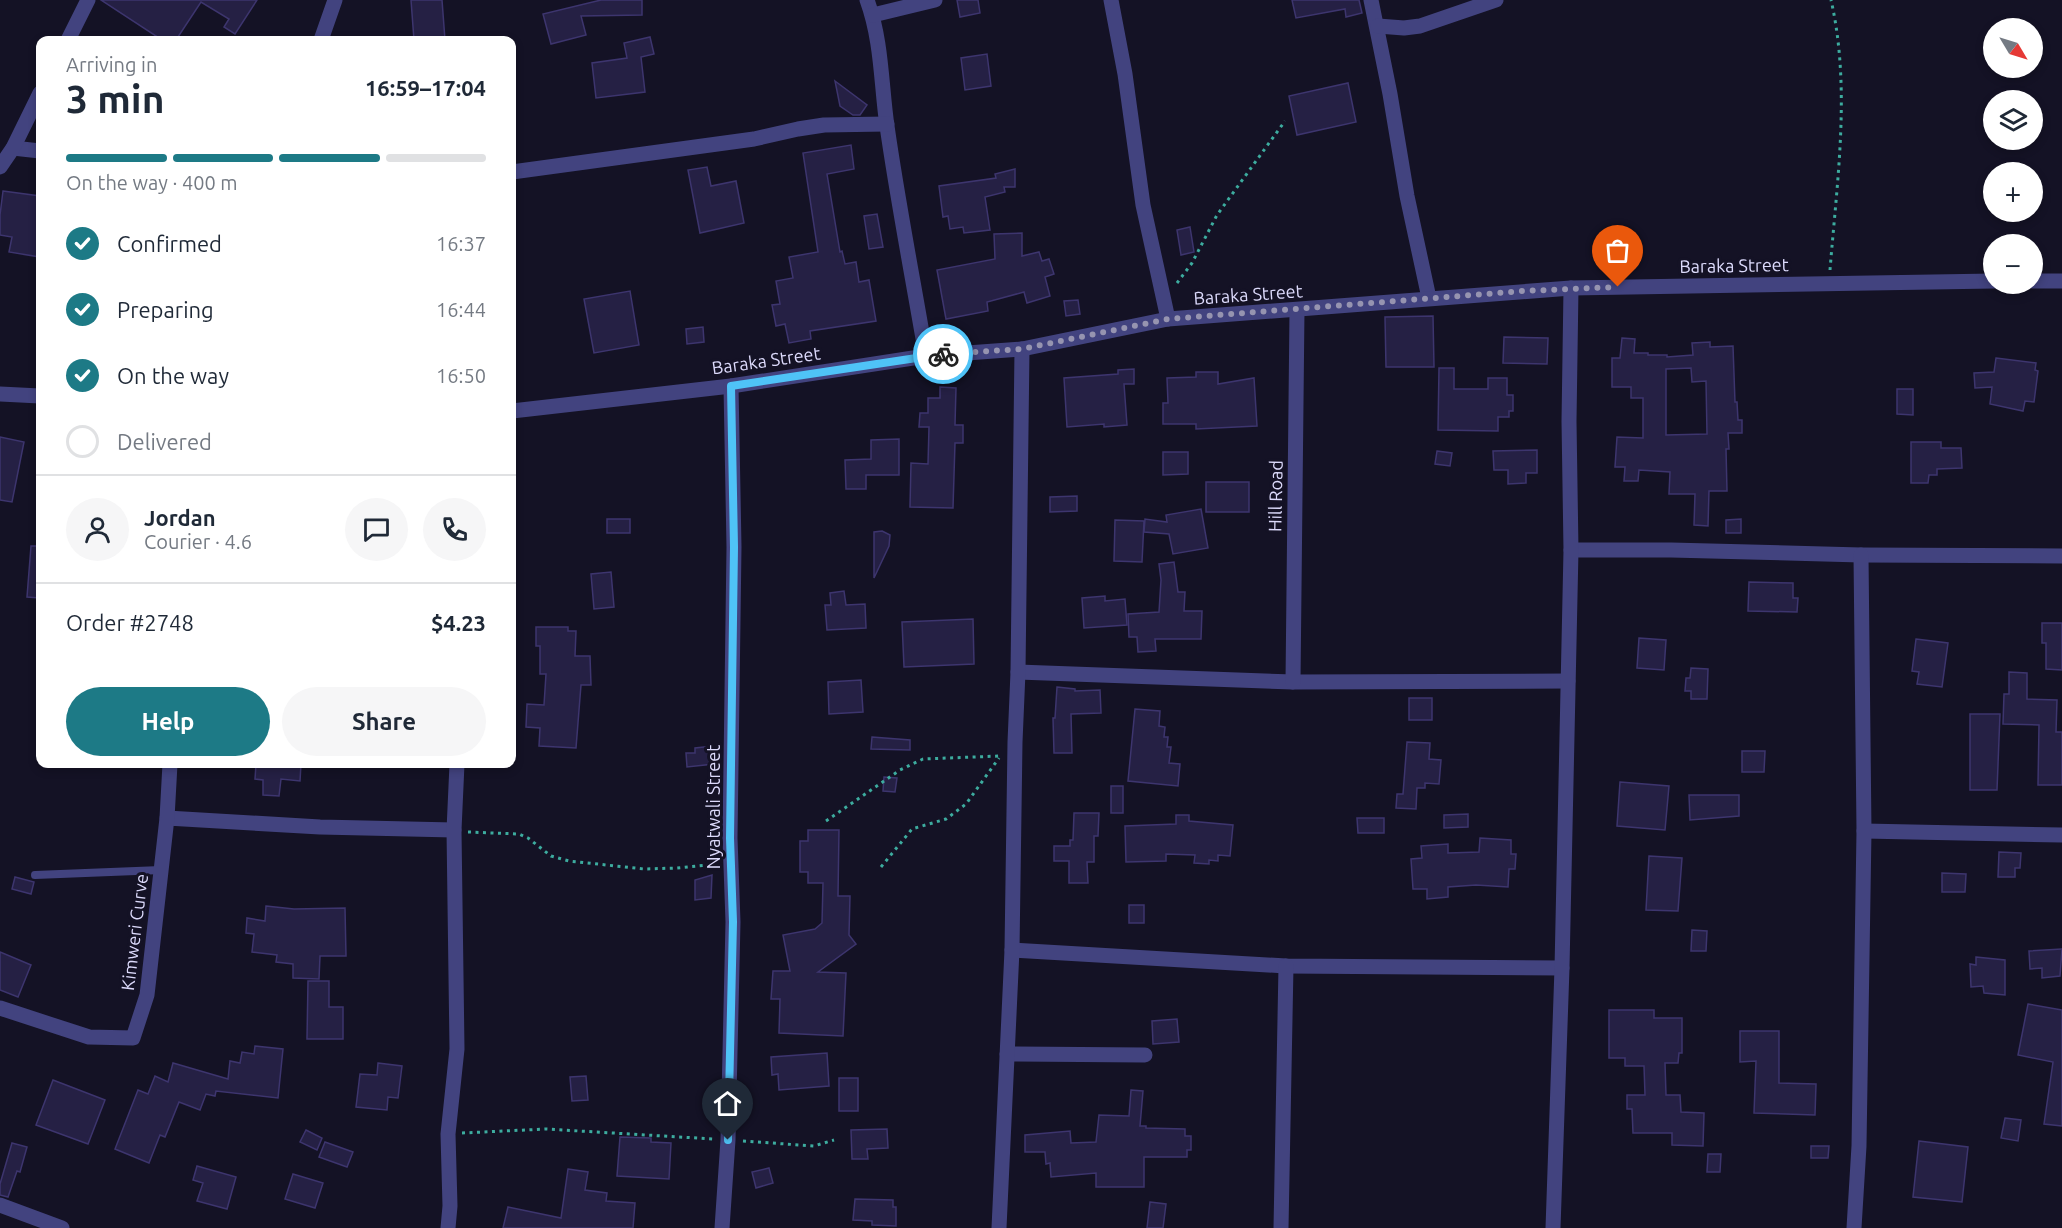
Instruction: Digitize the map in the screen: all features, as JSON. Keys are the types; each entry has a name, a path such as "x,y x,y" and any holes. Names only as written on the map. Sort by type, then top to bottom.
{"street":[{"path":"70,36 88,0"},
{"path":"322,36 335,0"},
{"path":"867,0 873,15 878,45 887,124 926,356"},
{"path":"873,15 934,0"},
{"path":"1111,0 1125,74 1143,205 1168,319"},
{"path":"1371,0 1378,26 1407,196 1429,298"},
{"path":"1378,26 1404,28 1420,26 1496,0"},
{"path":"0,167 13,148 36,101"},
{"path":"516,171 754,139 815,126 887,124"},
{"path":"13,148 36,151"},
{"name":"Baraka Street","path":"516,411 731,386 926,356 1022,349 1168,319 1571,288 1983,281"},
{"path":"2043,281 2062,281"},
{"path":"1553,1228 1562,968 1571,550 1569,421 1571,288"},
{"name":"Hill Road","path":"1293,682 1297,310"},
{"path":"999,1228 1012,950 1022,349"},
{"name":"Nyatwali Street","path":"722,1228 728,1140 733,922 731,862 734,547 731,386"},
{"path":"0,394 36,396"},
{"path":"1571,550 2062,556"},
{"path":"1854,1228 1859,1146 1864,831 1861,555"},
{"path":"1018,672 1293,682 1568,681"},
{"name":"Kimweri Curve","path":"0,1008 89,1037 132,1038 147,995 167,818 170,768"},
{"path":"448,1228 450,1206 448,1134 457,1049 454,830 457,768"},
{"path":"167,818 320,827 454,830"},
{"path":"1864,831 2062,835"},
{"path":"1012,950 1287,966 1562,968"},
{"path":"1281,1228 1287,966"},
{"path":"1007,1054 1145,1055"},
{"path":"0,1205 62,1228"}],"lane":[{"path":"35,875 161,870"}],"path":[{"path":"1829,282 1841,89 1838,33 1831,0"},
{"path":"1165,299 1192,262 1217,215 1285,122"},
{"path":"880,867 912,829 946,819 966,804 1000,756 1015,742"},
{"path":"826,821 900,770 923,759 1000,756"},
{"path":"454,830 519,834 528,837 551,856 569,861 644,869 731,862"},
{"path":"448,1134 546,1129 814,1146 834,1140"}],"building":[{"path":"101,0 257,0 235,34 224,27 229,19 201,2 179,36 156,36"},
{"path":"411,0 442,0 445,36 414,36"},
{"path":"601,0 642,0 642,15 581,16 586,35 551,44 543,14"},
{"path":"957,0 978,0 980,13 960,17"},
{"path":"1292,0 1359,0 1362,13 1346,17 1345,9 1296,18"},
{"path":"650,37 654,54 641,57 645,92 596,98 592,63 627,58 624,43"},
{"path":"987,54 991,86 965,90 961,58"},
{"path":"835,81 867,105 860,115 853,115 840,106"},
{"path":"1348,83 1356,122 1297,135 1289,96"},
{"path":"851,145 854,169 827,174 840,252 842,251 845,264 856,262 859,282 869,280 876,321 810,331 811,339 789,343 785,324 776,326 772,305 780,304 776,281 793,278 789,257 818,252 803,153"},
{"path":"707,167 711,186 736,181 744,223 700,233 688,170"},
{"path":"1015,169 1015,187 1004,187 1005,192 985,197 990,230 964,233 963,227 950,229 948,216 943,217 939,186 996,178 995,174"},
{"path":"3,191 36,195 36,256 9,252 12,237 0,235"},
{"path":"877,214 883,247 869,249 864,216"},
{"path":"1190,227 1194,252 1181,255 1177,230"},
{"path":"1022,233 1022,256 1039,252 1042,261 1049,259 1054,274 1045,277 1050,296 1027,303 1024,292 987,302 988,311 946,319 937,270 995,259 994,234"},
{"path":"630,291 639,345 594,353 584,299"},
{"path":"1078,300 1080,314 1066,316 1064,301"},
{"path":"1433,316 1434,367 1386,367 1385,317"},
{"path":"703,327 704,342 687,344 686,329"},
{"path":"1504,337 1548,338 1547,364 1503,363"},
{"path":"1622,338 1635,339 1634,353 1667,355 1667,357 1693,355 1692,343 1710,342 1710,347 1733,346 1735,402 1737,402 1738,420 1742,420 1742,433 1728,433 1727,491 1709,491 1708,526 1694,525 1695,494 1669,494 1670,472 1639,470 1638,481 1624,481 1625,467 1615,467 1617,437 1643,438 1643,398 1631,398 1631,387 1612,387 1612,358 1620,358","holes":["1691,368 1692,382 1706,381 1707,434 1666,435 1666,369"]},
{"path":"1996,358 2036,363 2035,370 2038,371 2034,402 2025,401 2023,411 1990,404 1992,387 1975,388 1974,373 1994,372"},
{"path":"1439,368 1454,368 1454,389 1488,389 1488,378 1507,378 1507,395 1513,395 1513,411 1509,411 1509,417 1498,417 1498,431 1438,430"},
{"path":"1134,369 1134,384 1124,384 1127,425 1067,427 1064,378 1118,374 1118,370"},
{"path":"1196,372 1218,372 1218,384 1254,378 1257,426 1196,429 1196,424 1163,424 1163,403 1168,403 1167,378 1196,377"},
{"path":"940,387 956,388 955,425 963,425 963,443 955,443 953,508 910,507 911,463 928,464 929,427 919,427 920,413 928,413 928,398 940,398"},
{"path":"1897,389 1913,389 1913,415 1897,414"},
{"path":"0,437 24,442 12,502 0,500"},
{"path":"899,439 899,475 866,475 866,489 846,489 845,460 871,459 871,440"},
{"path":"1911,442 1941,442 1941,448 1961,448 1962,468 1937,469 1937,475 1929,475 1928,483 1911,483"},
{"path":"1537,450 1537,473 1526,473 1526,483 1508,484 1508,470 1494,470 1493,451"},
{"path":"1437,451 1452,453 1450,466 1435,464"},
{"path":"1163,452 1188,452 1188,474 1163,475"},
{"path":"1206,482 1249,482 1249,512 1206,512"},
{"path":"1077,496 1077,511 1050,512 1050,497"},
{"path":"1201,509 1208,548 1173,554 1169,534 1144,532 1145,519 1167,522 1166,515"},
{"path":"607,519 630,519 630,533 607,533"},
{"path":"1741,519 1741,533 1726,533 1726,520"},
{"path":"1115,520 1144,521 1142,562 1114,561"},
{"path":"882,531 890,535 889,546 874,578 874,532"},
{"path":"31,546 36,546 36,598 27,597"},
{"path":"1174,562 1178,592 1185,592 1184,611 1202,611 1201,639 1155,639 1156,651 1138,652 1137,637 1129,637 1128,614 1159,612 1161,580 1159,564"},
{"path":"611,572 614,607 594,609 591,574"},
{"path":"1749,582 1793,583 1793,598 1798,598 1797,612 1748,611"},
{"path":"844,591 846,605 865,604 866,628 827,630 825,605 831,605 830,593"},
{"path":"1105,596 1105,601 1125,599 1127,625 1084,628 1082,598"},
{"path":"973,619 974,664 904,667 902,622"},
{"path":"2042,623 2062,623 2062,670 2046,669 2046,643 2042,643"},
{"path":"536,627 568,627 568,631 576,631 575,656 590,656 591,685 581,685 576,748 539,746 540,728 526,727 527,704 544,705 546,674 540,674 540,646 536,646"},
{"path":"1639,638 1666,640 1664,670 1637,668"},
{"path":"1916,639 1948,643 1942,687 1917,684 1919,672 1912,671"},
{"path":"1691,668 1708,669 1707,699 1691,699 1691,691 1685,691 1686,678 1690,678"},
{"path":"2009,672 2027,673 2027,699 2057,700 2056,732 2062,732 2062,785 2038,785 2039,725 2003,724 2004,694 2009,694"},
{"path":"861,680 863,712 829,714 828,682"},
{"path":"1057,687 1075,689 1075,691 1100,690 1101,713 1071,714 1072,753 1054,753 1053,718 1055,718"},
{"path":"1409,698 1432,698 1432,720 1409,720"},
{"path":"1135,709 1160,711 1159,726 1165,727 1164,737 1168,737 1167,747 1171,747 1169,763 1180,764 1178,786 1128,781"},
{"path":"1970,714 2000,714 1997,790 1970,790"},
{"path":"872,737 910,740 910,750 871,749"},
{"path":"1407,742 1430,743 1429,759 1441,760 1439,784 1425,783 1425,788 1417,788 1416,809 1396,808 1397,794 1403,794"},
{"path":"713,746 714,764 687,767 686,753 695,753 695,748"},
{"path":"1742,751 1765,751 1764,772 1742,772"},
{"path":"256,768 301,768 300,781 281,779 279,796 263,795 263,780 255,779"},
{"path":"884,777 897,778 895,792 883,791"},
{"path":"1620,782 1669,786 1665,830 1617,826"},
{"path":"1111,786 1123,786 1123,813 1111,813"},
{"path":"1689,795 1739,795 1739,816 1690,820"},
{"path":"1074,813 1099,813 1098,836 1094,836 1094,862 1087,862 1088,883 1069,883 1069,861 1054,861 1054,846 1070,846 1070,840 1073,840"},
{"path":"1468,814 1468,827 1444,828 1444,815"},
{"path":"1176,815 1189,815 1189,821 1233,825 1230,856 1218,855 1218,861 1209,860 1209,864 1194,863 1195,855 1166,854 1166,861 1126,862 1125,826 1176,824"},
{"path":"1357,818 1384,818 1384,833 1358,833"},
{"path":"808,830 839,830 838,896 850,896 849,935 856,944 818,972 846,973 843,1036 779,1033 780,999 771,999 773,971 790,971 783,935 815,929 822,923 823,883 808,883 808,872 800,872 800,841 808,841"},
{"path":"1480,838 1511,840 1511,854 1516,854 1515,869 1509,869 1508,887 1476,885 1448,887 1448,897 1427,899 1427,889 1413,889 1411,859 1422,858 1421,846 1448,844 1448,853 1479,852"},
{"path":"1999,852 2021,853 2020,868 2015,868 2015,877 1998,877"},
{"path":"1649,856 1682,858 1678,911 1646,910"},
{"path":"1942,873 1966,874 1965,892 1942,892"},
{"path":"712,875 711,898 695,900 695,880"},
{"path":"15,877 34,882 31,894 12,889"},
{"path":"1129,905 1144,905 1144,923 1129,923"},
{"path":"266,906 294,909 345,908 346,956 320,956 319,979 293,978 293,964 276,962 277,955 252,952 254,934 246,933 247,918 265,921"},
{"path":"1692,930 1707,931 1706,951 1691,951"},
{"path":"2062,949 2060,976 2042,978 2042,968 2030,969 2029,951"},
{"path":"0,952 31,965 18,997 0,990"},
{"path":"1976,957 2005,960 2005,995 1984,993 1983,986 1971,987 1970,964 1976,965"},
{"path":"308,981 329,981 329,1007 343,1007 343,1039 307,1039"},
{"path":"2028,1004 2062,1010 2062,1126 2044,1124 2053,1062 2018,1055"},
{"path":"1609,1010 1654,1010 1654,1018 1682,1018 1682,1053 1679,1053 1678,1063 1665,1063 1666,1095 1680,1095 1681,1112 1704,1113 1703,1146 1672,1145 1672,1133 1633,1133 1632,1109 1627,1109 1627,1095 1645,1095 1644,1066 1625,1066 1625,1058 1609,1058"},
{"path":"1177,1019 1179,1042 1153,1044 1152,1021"},
{"path":"1740,1031 1779,1031 1779,1083 1816,1084 1815,1115 1754,1113 1756,1061 1740,1062"},
{"path":"255,1046 283,1049 278,1098 216,1091 215,1096 206,1094 200,1110 179,1102 165,1137 160,1135 149,1163 115,1149 138,1090 148,1094 155,1076 168,1082 173,1063 228,1079 230,1061 240,1063 242,1052 254,1054"},
{"path":"827,1053 829,1086 779,1090 778,1074 772,1075 771,1057"},
{"path":"378,1063 402,1066 398,1098 388,1097 387,1110 356,1107 360,1074 377,1075"},
{"path":"586,1076 588,1100 572,1101 570,1077"},
{"path":"839,1078 858,1078 858,1111 839,1111"},
{"path":"53,1080 105,1100 88,1144 36,1125"},
{"path":"1131,1090 1143,1091 1140,1126 1185,1129 1185,1136 1191,1136 1191,1150 1187,1150 1187,1157 1144,1157 1144,1187 1096,1187 1096,1173 1051,1177 1050,1163 1046,1164 1045,1152 1025,1152 1025,1135 1070,1131 1071,1143 1096,1142 1099,1115 1129,1116"},
{"path":"2005,1118 2021,1120 2018,1141 2001,1138"},
{"path":"887,1129 888,1148 867,1149 868,1159 852,1159 851,1130"},
{"path":"306,1130 322,1138 317,1150 300,1142"},
{"path":"620,1137 651,1138 651,1142 671,1143 669,1179 617,1176"},
{"path":"1919,1141 1968,1147 1962,1202 1913,1197"},
{"path":"325,1142 353,1152 347,1167 319,1157"},
{"path":"12,1143 27,1147 20,1172 17,1171 8,1197 0,1195 0,1184"},
{"path":"1811,1146 1829,1146 1828,1158 1811,1158"},
{"path":"1708,1154 1721,1154 1720,1172 1707,1172"},
{"path":"197,1166 236,1177 227,1209 197,1201 203,1183 193,1180"},
{"path":"769,1168 773,1183 756,1188 752,1172"},
{"path":"568,1169 588,1172 585,1190 607,1193 606,1201 635,1203 633,1228 503,1228 508,1207 561,1218"},
{"path":"293,1174 323,1183 315,1208 285,1199"},
{"path":"855,1199 893,1200 893,1207 896,1207 896,1226 872,1225 872,1221 853,1220"},
{"path":"1150,1202 1166,1204 1163,1228 1147,1228"}],"way so far":[{"path":"943,354 1022,349 1168,319 1523,291 1618,287"}],"route":[{"path":"728,1140 733,922 730,838 734,547 731,386 943,354"}]}
